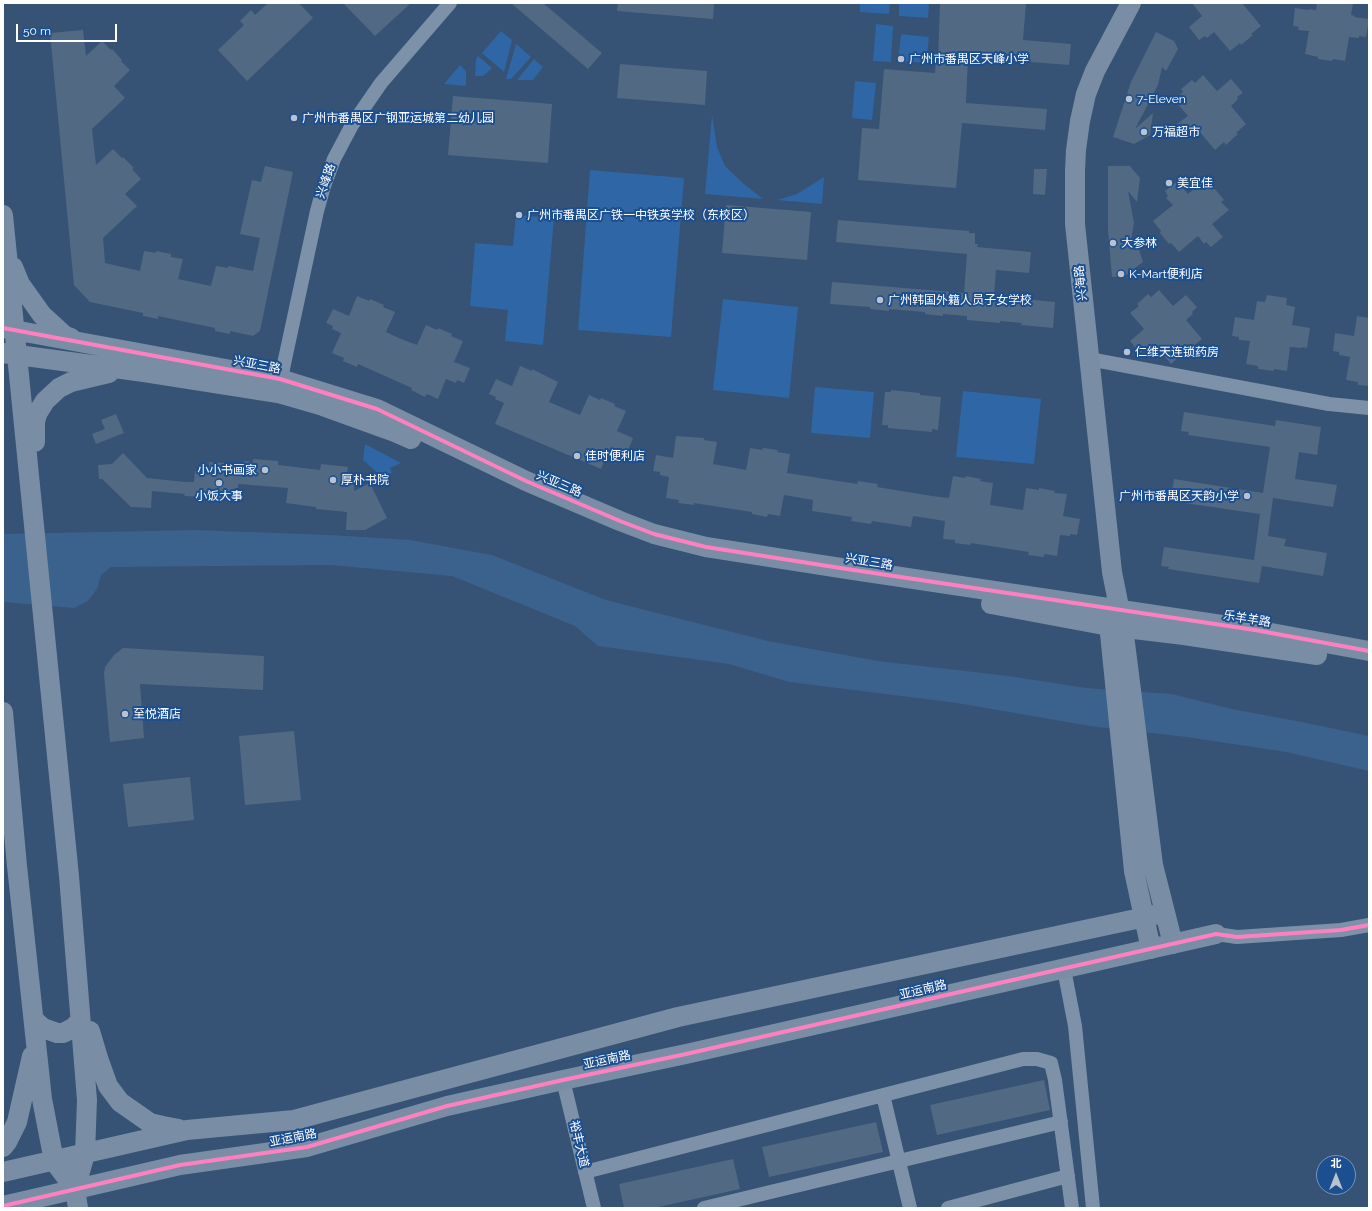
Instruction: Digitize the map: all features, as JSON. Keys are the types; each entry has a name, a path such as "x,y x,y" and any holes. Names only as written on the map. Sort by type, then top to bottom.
{"street":[{"name":"兴峰路","path":"279,386 317,211 334,159 352,125 381,83 450,3"},
{"name":"兴海路","path":"1131,3 1095,70 1086,94 1080,121 1075,171 1075,224 1112,572 1115,618 1131,752"},
{"path":"3,215 10,353 34,527 68,868 87,1100 85,1154 77,1199"},
{"path":"5,238 15,273 20,284 42,315 65,336 85,343"},
{"name":"兴亚三路","path":"8,329 85,343 279,386 323,406 395,432 615,530 672,549 737,564 928,593 1115,618"},
{"name":"兴亚三路","path":"10,353 144,372 279,386"},
{"path":"1090,359 1329,404 1369,408"},
{"path":"29,482 33,472 35,457 35,422 37,414 45,401 59,388 78,380 110,372 144,372"},
{"name":"乐羊羊路","path":"1115,618 1255,630 1369,651"},
{"name":"乐羊羊路","path":"1115,618 1192,636 1339,658 1369,657"},
{"path":"3,712 17,866 42,1099 54,1161 77,1199"},
{"path":"1131,752 1153,865 1173,944"},
{"path":"1131,752 1134,871 1151,949"},
{"name":"亚运南路","path":"3,1172 187,1130 294,1120 678,1017 1164,913"},
{"path":"1216,934 1237,936 1341,930 1369,924"},
{"name":"亚运南路","path":"3,1206 77,1199 180,1165 307,1147 447,1106 1216,934"},
{"path":"1064,969 1075,1026 1093,1208"},
{"path":"78,987 99,1061 108,1086 120,1102 150,1123 187,1130"},
{"path":"34,1020 43,1028 57,1033 63,1033 74,1028 80,1021"},
{"path":"3,1147 17,1122 36,1041"},
{"path":"585,1172 1023,1059 1037,1059 1051,1063 1055,1080 1072,1208"},
{"name":"裕丰大道","path":"563,1080 594,1208"},
{"path":"883,1095 910,1208"},
{"path":"704,1208 1061,1122"},
{"path":"216,1127 222,1159"},
{"path":"948,1208 1068,1176"}],"shaded area":[{"path":"860,3 890,3 889,14 860,12"},
{"path":"899,3 929,3 928,18 899,16"},
{"path":"876,24 893,26 891,62 873,61"},
{"path":"501,31 512,40 504,72 482,53"},
{"path":"901,34 929,37 926,63 898,61"},
{"path":"516,44 531,57 511,79 506,79"},
{"path":"478,56 492,68 483,76 475,76 476,59"},
{"path":"534,59 543,67 533,80 517,80"},
{"path":"460,65 466,71 466,86 444,84"},
{"path":"855,81 876,83 872,120 852,118"},
{"path":"712,115 717,147 725,166 763,199 705,194"},
{"path":"590,170 684,178 671,337 578,330"},
{"path":"824,177 822,204 777,200 797,194"},
{"path":"516,215 554,218 543,345 505,341 508,310 470,306 475,243 513,246"},
{"path":"723,299 798,307 789,398 713,390"},
{"path":"815,387 874,392 870,438 811,433"},
{"path":"963,391 1041,399 1034,464 956,457"},
{"path":"365,444 401,463 390,468 392,473 381,476 363,460"},
{"path":"195,530 331,535 410,540 492,555 606,600 768,641 878,661 1009,676 1086,688 1172,694 1232,709 1369,736 1369,771 1286,752 1186,737 1090,726 957,703 789,682 729,664 598,646 575,626 452,576 330,565 111,567 101,575 97,589 88,601 74,608 3,602 3,534"}],"building":[{"path":"268,3 299,3 313,18 247,81 218,50 244,25 240,21 251,10 255,15"},
{"path":"343,3 411,3 375,36"},
{"path":"511,3 543,3 602,53 588,69"},
{"path":"618,3 714,3 713,19 617,11"},
{"path":"940,3 1026,3 1023,40 1071,44 1069,65 968,57 966,103 1047,109 1045,130 962,123 956,188 858,180 862,128 879,129 884,69 935,73 936,60 938,60"},
{"path":"1192,3 1242,3 1261,26 1241,45 1240,43 1230,51 1214,32 1207,38 1205,36 1199,40 1189,27 1202,16"},
{"path":"1317,3 1353,3 1351,15 1355,16 1354,17 1369,19 1366,37 1349,37 1345,61 1318,59 1318,57 1305,54 1309,31 1298,30 1299,27 1293,26 1295,8 1316,10"},
{"path":"83,30 86,56 102,41 111,50 112,49 130,70 114,86 125,98 92,129 96,165 113,149 134,168 132,169 141,179 125,194 137,206 103,238 105,263 140,271 144,251 156,253 156,251 171,254 171,257 183,259 178,279 211,286 216,266 228,268 228,266 253,271 260,238 240,234 252,180 261,182 265,166 293,172 260,331 253,336 230,331 230,334 215,331 215,328 158,316 158,319 143,316 143,313 90,302 74,285 50,33"},
{"path":"1156,32 1174,41 1178,49 1166,71 1162,67 1158,85 1135,129 1153,113 1150,135 1134,144 1113,137 1131,82"},
{"path":"620,64 707,71 705,105 617,98"},
{"path":"1203,75 1217,91 1231,79 1243,93 1237,97 1238,99 1231,106 1246,124 1226,145 1224,142 1215,150 1199,131 1192,137 1190,135 1185,139 1174,126 1188,116 1174,100 1183,92 1181,89 1192,80 1195,83"},
{"path":"453,96 552,104 548,163 448,155"},
{"path":"1108,166 1130,166 1140,178 1137,202 1128,191 1134,223 1131,240 1135,237 1143,262 1125,276 1112,277 1108,229"},
{"path":"1034,169 1047,169 1045,195 1033,194"},
{"path":"1177,181 1188,194 1204,181 1212,190 1214,188 1224,200 1221,202 1229,210 1212,224 1223,237 1211,247 1206,242 1204,244 1198,236 1179,252 1171,243 1169,244 1153,221 1173,205 1166,198 1168,196 1165,191"},
{"path":"726,205 811,212 807,260 722,253"},
{"path":"838,220 969,231 969,233 975,233 975,244 978,244 977,247 1031,252 1029,273 996,270 994,296 1055,302 1053,328 1021,325 1022,323 967,320 967,316 943,314 943,316 925,314 925,312 889,309 889,311 870,309 870,307 830,304 832,282 964,293 967,254 836,242"},
{"path":"1159,290 1173,306 1186,295 1197,307 1192,312 1193,314 1186,320 1202,339 1192,347 1194,349 1182,359 1180,356 1171,364 1155,345 1147,351 1145,349 1140,353 1130,341 1144,329 1130,313 1139,306 1137,304 1148,294 1151,297"},
{"path":"1267,295 1287,298 1286,305 1295,307 1292,325 1310,328 1307,348 1290,347 1287,371 1258,369 1258,366 1246,364 1250,341 1239,340 1239,337 1232,336 1235,317 1254,320 1257,301 1265,302"},
{"path":"357,296 369,301 370,299 395,312 386,332 401,339 417,345 426,325 452,334 451,336 463,341 454,362 470,368 464,383 457,380 456,383 446,379 438,399 427,394 425,397 411,390 412,388 358,364 357,367 343,361 344,358 332,353 341,333 332,329 333,326 326,323 333,309 349,316"},
{"path":"1357,316 1369,318 1369,386 1358,385 1358,382 1346,380 1350,357 1339,355 1339,352 1333,351 1335,333 1354,336"},
{"path":"520,366 532,371 532,369 558,382 549,402 580,415 589,395 615,404 614,406 626,411 617,431 633,438 627,453 620,450 619,453 609,449 601,469 495,424 504,403 495,399 496,397 489,394 496,379 512,386"},
{"path":"891,390 941,397 938,430 932,429 932,432 888,428 888,425 882,425 885,392 891,392"},
{"path":"1184,412 1275,426 1276,420 1321,427 1317,455 1299,452 1295,479 1337,485 1333,507 1273,498 1268,536 1286,539 1284,546 1327,553 1323,576 1262,566 1259,583 1168,569 1169,567 1161,566 1164,547 1254,560 1260,514 1178,502 1179,499 1171,498 1174,479 1263,493 1270,447 1188,435 1189,432 1181,431"},
{"path":"116,414 124,433 96,444 92,434 105,429 101,420"},
{"path":"676,436 704,438 704,440 717,442 713,464 746,470 750,448 762,450 763,448 778,450 777,452 790,454 787,473 857,484 858,481 878,484 877,487 932,496 949,498 953,476 965,478 966,476 981,479 980,481 993,483 990,505 1023,510 1026,488 1039,490 1039,488 1055,491 1054,493 1067,494 1063,516 1080,519 1077,535 1060,535 1057,556 1044,554 1044,557 1028,555 1029,552 971,543 970,545 955,543 955,540 943,539 945,521 913,516 911,527 872,521 871,524 851,521 852,517 812,511 813,500 784,495 780,516 768,514 767,517 752,514 752,512 694,503 694,505 678,503 679,500 666,498 669,477 660,475 660,472 653,471 656,455 673,458"},
{"path":"123,453 147,478 185,482 194,482 195,471 209,472 209,462 243,464 244,461 253,462 253,459 278,461 278,465 320,470 321,464 348,467 347,473 356,474 354,491 370,483 387,518 365,530 346,530 347,512 316,509 316,507 286,503 288,488 238,484 238,497 229,497 228,500 208,499 208,497 184,496 185,494 152,491 151,508 131,507 102,479 99,479 98,465 112,464"},
{"name":"至悦酒店","path":"123,648 264,656 263,690 140,684 144,738 110,742 104,674 105,667 114,655"},
{"path":"294,731 301,800 245,805 239,736"},
{"path":"190,777 194,820 128,827 123,784"},
{"path":"1044,1080 1050,1110 937,1135 930,1105"},
{"path":"876,1122 883,1152 769,1177 762,1147"},
{"path":"733,1159 740,1189 654,1208 624,1208 619,1184"}],"cycle path":[{"path":"3,328 280,379 377,409 526,481 620,521 654,534 706,547 1255,630 1369,651"},
{"path":"3,1206 180,1165 307,1147 447,1106 686,1054 1216,934 1237,937 1341,930 1369,925"}],"place":[{"name":"广州市番禺区天峰小学","path":"901,59"},
{"name":"7-Eleven","path":"1129,99"},
{"name":"广州市番禺区广钢亚运城第二幼儿园","path":"294,118"},
{"name":"万福超市","path":"1144,132"},
{"name":"美宜佳","path":"1169,183"},
{"name":"广州市番禺区广铁一中铁英学校（东校区）","path":"519,215"},
{"name":"大参林","path":"1113,243"},
{"name":"K-Mart便利店","path":"1121,274"},
{"name":"广州韩国外籍人员子女学校","path":"880,300"},
{"name":"仁维天连锁药房","path":"1127,352"},
{"name":"佳时便利店","path":"577,456"},
{"name":"小小书画家","path":"265,470"},
{"name":"厚朴书院","path":"333,480"},
{"name":"小饭大事","path":"219,483"},
{"name":"广州市番禺区天韵小学","path":"1247,496"},
{"name":"至悦酒店","path":"125,714"}]}
